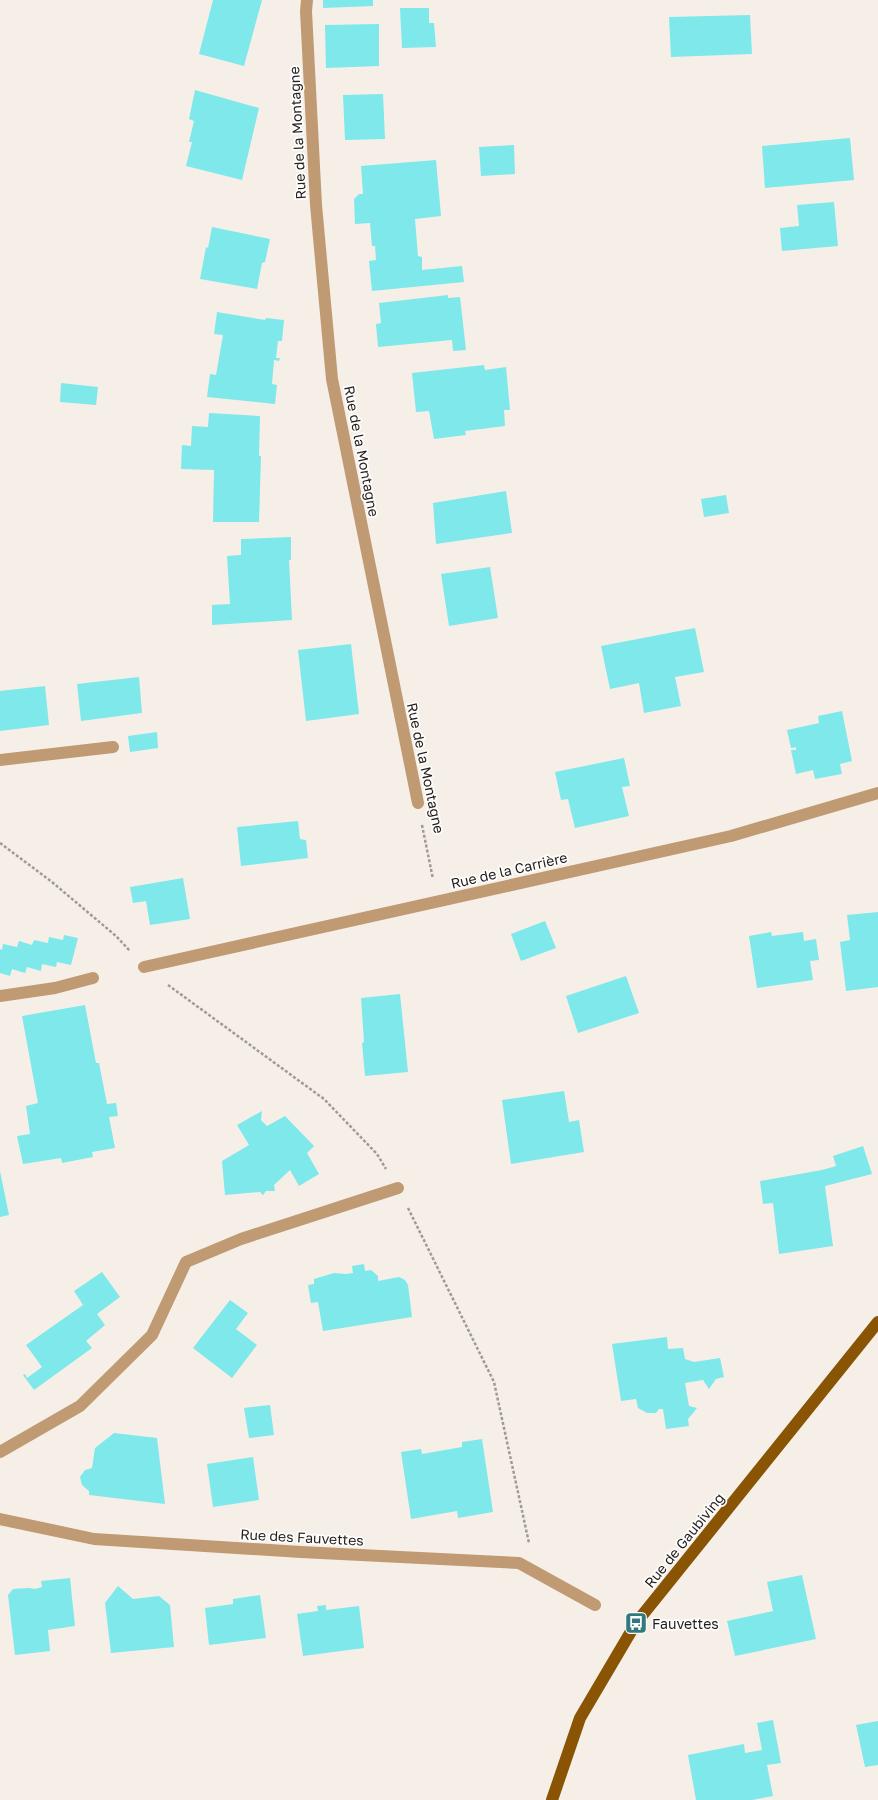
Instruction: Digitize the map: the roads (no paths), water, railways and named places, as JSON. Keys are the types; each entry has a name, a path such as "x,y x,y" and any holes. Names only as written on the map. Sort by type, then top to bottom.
{"main road":[{"name":"Rue de Gaubiving","path":"552,1800 580,1718 636,1623 878,1322"}],"street":[{"name":"Rue de la Montagne","path":"307,0 306,10 316,205 332,379 418,803"},
{"path":"0,760 113,747"},
{"name":"Rue de la Carrière","path":"144,967 731,836 878,793"},
{"path":"0,996 55,988 93,978"},
{"path":"0,1452 80,1406 152,1335 186,1262 241,1239 398,1188"},
{"name":"Rue des Fauvettes","path":"0,1519 94,1539 301,1552 519,1563 594,1605"}],"place":[{"name":"Fauvettes","path":"636,1623"}]}
